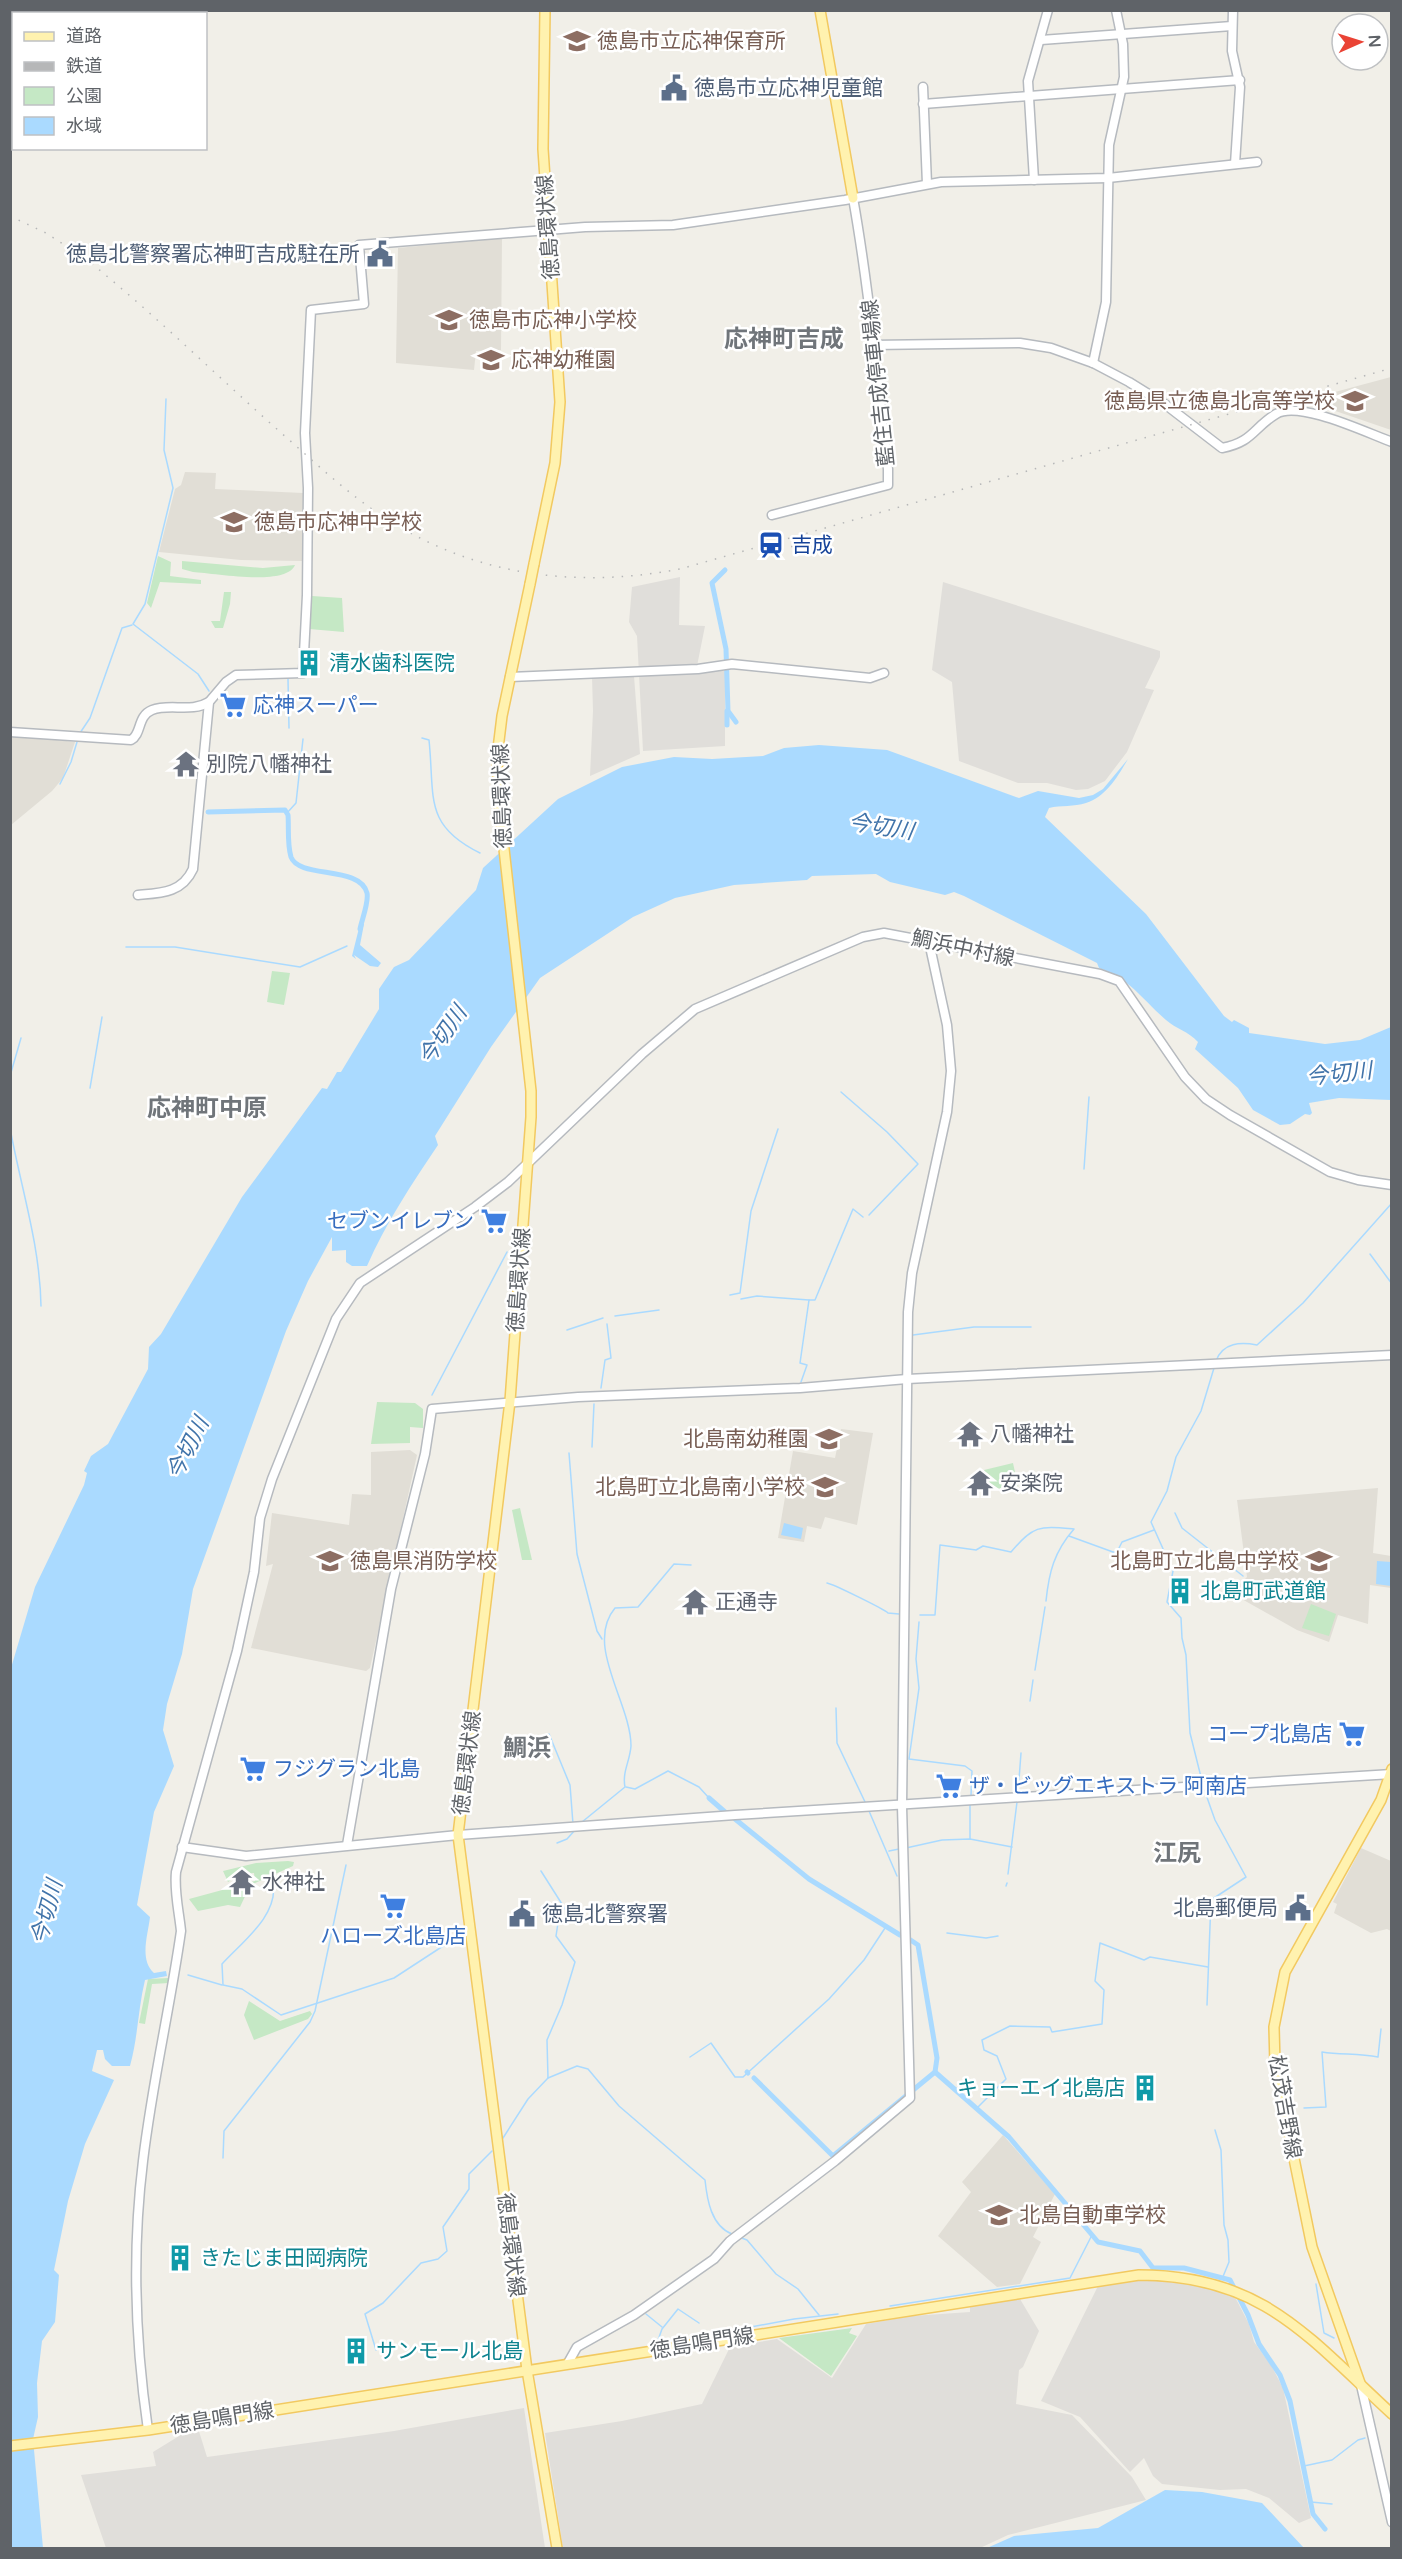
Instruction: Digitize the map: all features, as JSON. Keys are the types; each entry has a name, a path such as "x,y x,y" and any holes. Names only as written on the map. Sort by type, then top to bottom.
{"main road":[{"name":"徳島環状線","path":"545,10 543,149 560,402 559,433 510,676 497,757 502,836 526,1046 531,1117 510,1401 458,1835 528,2370 557,2548"},
{"path":"820,10 853,198"},
{"name":"松茂吉野線","path":"1391,1772 1381,1800 1285,1972 1274,2027 1275,2065 1312,2247 1360,2385 1392,2414"},
{"name":"徳島鳴門線","path":"10,2446 148,2430 1139,2275 1194,2279 1236,2291 1263,2303 1300,2328 1360,2385"}],"street":[{"path":"1034,180 1029,75 1048,10"},
{"path":"1094,363 1106,302 1111,133 1123,89 1124,59 1116,10"},
{"path":"1233,10 1232,51 1239,80 1235,164"},
{"path":"1041,40 1232,26"},
{"path":"923,104 1239,80"},
{"path":"923,87 927,184"},
{"path":"10,732 131,740 136,736 142,717 152,710 195,708 209,702 226,682 236,675 303,673 307,595 308,488 305,433 310,310 364,304 359,245 548,230 673,225 853,198 927,184 1108,178 1257,162"},
{"name":"藍住吉成停車場線","path":"772,515 888,485 866,278 853,198"},
{"path":"872,345 1020,343 1051,348 1094,363 1166,405 1222,448 1245,442 1277,413 1297,410 1392,442"},
{"path":"510,676 698,669 732,664 870,678 884,673"},
{"path":"138,895 171,891 186,881 193,868 199,830 209,702"},
{"name":"鯛浜中村線","path":"148,2430 137,2333 139,2205 143,2161 181,1931 174,1890 182,1847 237,1651 254,1572 260,1518 285,1443 336,1319 360,1283 475,1207 528,1165 642,1054 695,1009 863,937 884,933 1100,974 1119,981 1185,1077 1206,1099 1330,1172 1358,1180 1392,1185"},
{"path":"568,2364 577,2347 613,2329 714,2259 738,2236 910,2098 902,1806 908,1312 912,1273 947,1112 951,1075 947,1025 929,942"},
{"path":"347,1845 392,1589 425,1454 432,1409 460,1409 510,1401 800,1388 907,1379 1392,1355"},
{"path":"182,1847 214,1854 246,1856 458,1835 1391,1772"},
{"path":"1360,2385 1392,2522"}],"shaded area":[{"name":"徳島市応神小学校","path":"502,238 501,350 476,351 474,370 396,363 398,248"},
{"name":"徳島県立徳島北高等学校","path":"1391,377 1391,430 1318,405 1320,396"},
{"name":"徳島市応神中学校","path":"185,472 216,473 215,489 303,493 302,561 241,560 159,552 175,489 181,485"},
{"path":"680,577 679,625 705,626 696,671 725,671 725,746 643,751 637,636 629,622 632,587"},
{"path":"943,582 1160,651 1160,657 1145,688 1154,690 1127,752 1105,781 1088,789 1076,790 1047,783 1018,783 959,761 952,682 932,670"},
{"path":"634,676 640,754 590,776 592,677"},
{"path":"10,735 75,742 63,778 52,791 11,825"},
{"name":"北島町立北島南小学校","path":"841,1429 873,1433 857,1525 825,1517 821,1529 807,1526 804,1542 778,1538 793,1451 835,1458"},
{"name":"徳島県消防学校","path":"410,1450 417,1455 370,1668 366,1671 251,1648 273,1564 266,1566 272,1513 349,1525 352,1494 371,1495 371,1452"},
{"name":"北島町立北島中学校","path":"1378,1488 1373,1553 1391,1556 1391,1588 1370,1585 1368,1624 1338,1615 1329,1642 1297,1630 1231,1593 1247,1577 1237,1500"},
{"path":"1361,1848 1391,1861 1391,1931 1387,1929 1371,1933 1334,1913 1337,1904 1333,1902"},
{"name":"北島自動車学校","path":"1003,2135 1055,2194 1033,2237 1041,2242 1020,2284 997,2287 938,2236 971,2192 962,2182"},
{"path":"1146,2278 1214,2287 1236,2299 1249,2324 1254,2342 1271,2365 1283,2388 1311,2518 1299,2523 1269,2498 1246,2489 1220,2490 1162,2484 1153,2476 1144,2458 1130,2472 1080,2417 1041,2401 1099,2284"},
{"path":"1020,2299 1039,2331 1023,2367 1019,2370 1016,2404 1072,2415 1132,2477 1146,2500 1008,2535 980,2548 563,2548 545,2433 622,2421 702,2404 730,2347 777,2339 832,2378 866,2324 912,2316 970,2312 970,2306"},
{"path":"524,2408 545,2548 106,2548 81,2475 156,2466 153,2452 197,2425 207,2457 394,2431"}],"green space":[{"path":"158,556 171,562 170,576 201,580 201,584 160,582 151,608 147,603"},
{"path":"182,561 263,568 295,565 289,572 278,576 248,577 193,572 182,569"},
{"path":"224,592 231,592 230,604 223,628 215,628 211,621 220,621"},
{"path":"312,596 342,598 344,632 309,629"},
{"path":"272,971 290,973 284,1005 267,1002"},
{"path":"377,1402 415,1403 423,1409 423,1428 410,1427 410,1443 371,1444"},
{"path":"1013,1463 1018,1486 987,1490 984,1470"},
{"path":"520,1508 532,1560 522,1560 512,1510"},
{"path":"1311,1604 1336,1614 1329,1636 1302,1628"},
{"path":"294,1862 293,1866 253,1884 251,1882 255,1881 254,1873 241,1874 228,1882 223,1871 256,1863"},
{"path":"237,1886 241,1889 249,1888 240,1907 228,1905 198,1911 189,1899"},
{"path":"169,1978 169,1983 152,1984 145,2024 139,2023 148,1979"},
{"path":"249,2001 280,2021 310,2011 312,2014 308,2019 254,2040 244,2015"},
{"path":"852,2328 849,2333 857,2336 831,2376 779,2338"}],"water":[{"name":"今切川","path":"819,745 887,750 1019,798 1038,791 1079,798 1093,795 1103,789 1128,759 1111,785 1100,796 1081,804 1049,808 1045,817 1146,914 1224,1016 1232,1022 1234,1020 1249,1028 1249,1033 1325,1044 1360,1040 1391,1027 1391,1100 1339,1098 1309,1103 1312,1113 1310,1115 1305,1114 1290,1124 1280,1125 1253,1110 1238,1088 1195,1049 1198,1042 1194,1038 1170,1023 1127,984 1110,972 1099,968 1097,963 964,896 954,892 945,895 890,882 876,874 812,876 807,880 734,885 675,898 633,917 540,978 491,1047 435,1136 438,1145 391,1219 367,1266 352,1266 346,1262 346,1250 332,1251 332,1237 308,1281 286,1331 193,1589 182,1654 167,1704 163,1730 174,1766 154,1812 137,1905 150,1917 146,1947 149,1968 154,1973 166,1971 167,1976 145,1980 130,2066 112,2066 105,2059 103,2050 97,2050 92,2071 114,2080 85,2144 68,2201 54,2270 59,2275 55,2322 42,2341 37,2383 38,2417 33,2439 43,2548 11,2548 11,1668 35,1587 84,1485 87,1473 84,1471 91,1456 108,1444 148,1369 149,1347 161,1334 242,1197 322,1088 327,1089 337,1072 341,1072 379,1009 379,989 394,967 409,960 476,890 483,868 558,799 622,767 674,757 712,759 763,756 784,748"},
{"path":"360,924 364,924 360,945 381,963 378,967 370,966 354,955 356,959 352,956"},
{"path":"784,1523 803,1528 801,1539 781,1535"},
{"path":"1377,1561 1391,1562 1391,1586 1376,1584"},
{"path":"1165,2490 1202,2492 1262,2503 1304,2548 987,2548 1014,2536 1098,2528"}],"waterway":[{"path":"166,399 164,450 173,488 145,604 133,624 198,674 209,691"},
{"path":"725,570 712,583 726,649 728,711 736,722"},
{"path":"80,733 90,718 122,628 132,625"},
{"path":"288,679 289,728"},
{"path":"727,711 727,725"},
{"path":"422,738 429,740 433,793 440,820 449,832 480,853"},
{"path":"287,813 296,803 303,739"},
{"path":"60,784 71,762 77,742"},
{"path":"208,812 285,810 288,815 291,857 296,864 317,871 342,875 362,884 367,897 360,929"},
{"path":"126,947 175,947 300,967 347,946"},
{"path":"90,1088 102,1017"},
{"path":"10,1076 21,1038"},
{"path":"841,1092 887,1132 918,1164 869,1215"},
{"path":"1084,1169 1089,1097"},
{"path":"10,1128 34,1239 41,1306"},
{"path":"730,1295 740,1293 751,1211 778,1129"},
{"path":"1216,1361 1223,1350 1233,1345 1257,1345 1303,1303 1392,1203"},
{"path":"801,1382 807,1365 800,1363 809,1300 815,1300 853,1209 863,1217"},
{"path":"432,1395 507,1252"},
{"path":"1370,1254 1392,1284"},
{"path":"741,1299 757,1296 809,1300"},
{"path":"615,1316 659,1310"},
{"path":"567,1330 603,1318"},
{"path":"601,1388 605,1360 611,1358 607,1324"},
{"path":"913,1335 974,1327 1031,1327"},
{"path":"1202,1781 1190,1733 1186,1655 1181,1618 1167,1602 1173,1571 1151,1522 1167,1491 1176,1457 1201,1411 1214,1368"},
{"path":"592,1447 594,1404"},
{"path":"569,1453 577,1554 597,1631 602,1639"},
{"path":"1175,1513 1182,1528 1243,1576"},
{"path":"920,1615 935,1615 940,1545 976,1550 983,1546 1011,1552 1038,1529 1074,1529 1057,1554 1046,1601"},
{"path":"1069,1536 1117,1552 1122,1542 1154,1530"},
{"path":"582,1822 625,1787 631,1746 629,1729 606,1657 604,1639 607,1623 615,1608 638,1607 674,1564 691,1565"},
{"path":"827,1583 888,1613 899,1614"},
{"path":"1035,1670 1045,1607"},
{"path":"919,1622 916,1659 919,1688 909,1759 965,1766 972,1771 971,1796"},
{"path":"1030,1701 1033,1680"},
{"path":"836,1708 837,1743 866,1804"},
{"path":"549,1734 570,1785 573,1824"},
{"path":"1018,1793 1021,1753"},
{"path":"626,1787 635,1789 668,1771 699,1787 709,1798"},
{"path":"1204,1789 1215,1820 1246,1877 1211,1900 1207,2005"},
{"path":"709,1798 725,1812"},
{"path":"1008,1874 1017,1802"},
{"path":"970,1803 970,1839"},
{"path":"869,1811 897,1876"},
{"path":"735,1819 809,1879 900,1935"},
{"path":"557,1843 567,1839 575,1830"},
{"path":"906,1848 942,1840 970,1839 1012,1847"},
{"path":"889,1851 899,1849"},
{"path":"223,2158 224,2131 310,2022 315,2011 346,1865"},
{"path":"503,2138 528,2099 548,2078 547,2040 562,2005 575,1962 556,1936 558,1923 567,1917 567,1912 541,1871"},
{"path":"273,1883 273,1895 265,1917 222,1964 223,1985 242,1989 281,2015 394,1978 463,1933"},
{"path":"690,2057 711,2043 735,2077 743,2077 829,1999 864,1960 885,1928"},
{"path":"947,1933 986,1938 998,1936"},
{"path":"754,2078 833,2156 935,2072 937,2058 918,1945 909,1939"},
{"path":"976,2109 1006,2079 997,2056 984,2050 982,2040 1010,2026 1050,2027 1052,2032 1102,2024 1104,1990 1095,1981 1100,1943 1144,1960 1150,1957 1208,1967"},
{"path":"188,1975 222,1985"},
{"path":"1304,2108 1326,2107 1322,2052 1378,2057 1381,2029"},
{"path":"548,2078 577,2066 588,2069 619,2106 705,2180 711,2211 719,2225 732,2234"},
{"path":"935,2072 1009,2137 1098,2242 1140,2251 1153,2268 1184,2268 1230,2280 1248,2315 1259,2344 1280,2375 1290,2401 1313,2514 1325,2529"},
{"path":"1215,2130 1221,2150 1224,2225 1228,2240 1229,2262 1222,2279"},
{"path":"376,2350 365,2314 383,2303 421,2263 438,2259 447,2251 443,2227 469,2189 469,2174 492,2151"},
{"path":"890,2306 1070,2278 1092,2235"},
{"path":"739,2237 747,2240 776,2274 798,2289 819,2315"},
{"path":"1316,2284 1324,2333 1334,2338"},
{"path":"657,2343 662,2329 678,2309 699,2323"},
{"path":"646,2314 662,2327"},
{"path":"719,2333 794,2319 838,2314"},
{"path":"1304,2466 1332,2460 1358,2440 1365,2438"},
{"path":"1311,2502 1332,2504"}],"railway":[{"path":"10,216 46,233 86,259 160,322 323,470 369,507 405,530 441,548 479,562 518,571 557,576 598,578 680,569 1392,368"},
{"path":"764,555 833,534"}],"place":[{"name":"徳島市立応神保育所","path":"577,41"},
{"name":"徳島市立応神児童館","path":"674,88"},
{"name":"徳島北警察署応神町吉成駐在所","path":"380,254"},
{"name":"徳島市応神小学校","path":"449,320"},
{"name":"応神幼稚園","path":"491,360"},
{"name":"徳島県立徳島北高等学校","path":"1355,401"},
{"name":"徳島市応神中学校","path":"234,522"},
{"name":"吉成","path":"771,545"},
{"name":"清水歯科医院","path":"309,663"},
{"name":"応神スーパー","path":"233,705"},
{"name":"別院八幡神社","path":"186,764"},
{"name":"セブンイレブン","path":"494,1221"},
{"name":"八幡神社","path":"970,1434"},
{"name":"北島南幼稚園","path":"829,1439"},
{"name":"安楽院","path":"980,1483"},
{"name":"北島町立北島南小学校","path":"825,1487"},
{"name":"徳島県消防学校","path":"330,1561"},
{"name":"北島町立北島中学校","path":"1319,1561"},
{"name":"北島町武道館","path":"1180,1591"},
{"name":"正通寺","path":"695,1602"},
{"name":"コープ北島店","path":"1352,1734"},
{"name":"フジグラン北島","path":"253,1769"},
{"name":"ザ・ビッグエキストラ 阿南店","path":"949,1786"},
{"name":"水神社","path":"242,1882"},
{"name":"ハローズ北島店","path":"393,1906"},
{"name":"北島郵便局","path":"1298,1908"},
{"name":"徳島北警察署","path":"522,1914"},
{"name":"キョーエイ北島店","path":"1145,2088"},
{"name":"北島自動車学校","path":"999,2215"},
{"name":"きたじま田岡病院","path":"180,2258"},
{"name":"サンモール北島","path":"356,2351"}],"district":[{"name":"応神町吉成","path":"784,339"},
{"name":"応神町中原","path":"207,1108"},
{"name":"鯛浜","path":"527,1748"},
{"name":"江尻","path":"1177,1853"}]}
